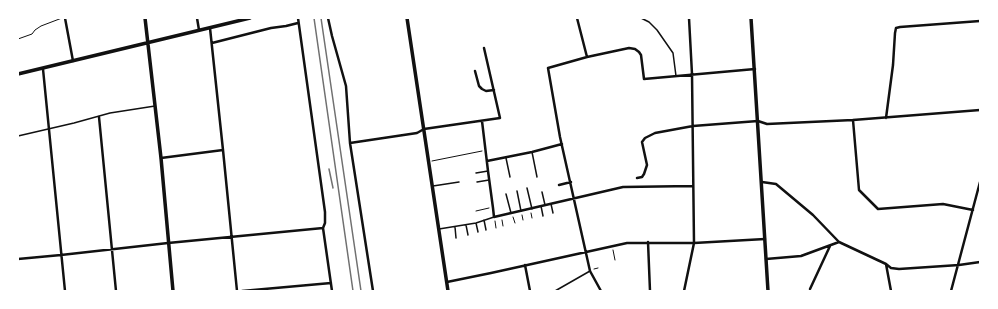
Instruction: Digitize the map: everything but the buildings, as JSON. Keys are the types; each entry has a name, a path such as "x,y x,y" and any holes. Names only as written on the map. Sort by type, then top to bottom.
{"main road":[{"path":"145,18 161,158 172,291"},
{"path":"18,74 250,18"},
{"path":"407,18 448,291"},
{"path":"751,18 768,291"}],"street":[{"path":"63,18 73,61"},
{"path":"197,18 199,30"},
{"path":"298,18 325,212 325,223 323,228 332,291"},
{"path":"328,18 346,86 350,143 373,291"},
{"path":"577,18 587,56"},
{"path":"684,291 694,243 692,74 689,18"},
{"path":"886,118 893,65 894,33 896,28 980,21"},
{"path":"212,43 271,28 298,23"},
{"path":"210,28 232,238 236,291"},
{"path":"350,143 417,133 424,129 500,118 484,48"},
{"path":"601,291 590,271 562,144 548,68 587,56 629,48 634,49 641,55 644,79 755,69"},
{"path":"43,69 65,291"},
{"path":"475,71 479,86 486,91 494,90"},
{"path":"637,178 642,177 647,165 642,142 645,138 655,133 693,126 758,121 767,124 853,120 980,110"},
{"path":"99,116 116,291"},
{"path":"853,120 859,190 878,208 943,204 973,210"},
{"path":"482,121 494,217 623,187 693,186"},
{"path":"486,161 506,158 562,144"},
{"path":"161,158 223,150"},
{"path":"559,185 571,182"},
{"path":"762,182 776,184 813,215 839,242 886,264 891,268 900,269 980,262"},
{"path":"951,291 980,182"},
{"path":"18,259 323,228"},
{"path":"446,282 491,274 627,242 694,243 765,239"},
{"path":"648,242 650,291"},
{"path":"766,259 801,256 839,242"},
{"path":"810,289 830,246"},
{"path":"886,264 891,291"},
{"path":"525,265 530,291"},
{"path":"242,291 331,283"}],"lane":[{"path":"641,18 649,22 657,30 673,52 676,76"},
{"path":"18,136 99,116 154,106"},
{"path":"532,152 537,177"},
{"path":"506,158 510,178"},
{"path":"476,173 488,171"},
{"path":"477,182 489,180"},
{"path":"432,186 459,182"},
{"path":"527,188 531,209"},
{"path":"517,191 521,211"},
{"path":"542,192 545,205"},
{"path":"506,194 511,213"},
{"path":"551,204 553,213"},
{"path":"541,206 543,216"},
{"path":"439,230 466,225 494,217"},
{"path":"484,220 486,230"},
{"path":"476,222 478,232"},
{"path":"466,225 468,234"},
{"path":"455,227 456,238"},
{"path":"555,291 590,271"}],"path":[{"path":"18,39 32,34 35,30 49,23 63,18"},
{"path":"428,162 485,151"},
{"path":"476,211 493,208"},
{"path":"531,209 532,218"},
{"path":"521,211 523,220"},
{"path":"511,213 515,223"},
{"path":"501,215 503,226"},
{"path":"494,217 496,228"},
{"path":"612,246 615,260"}],"railway":[{"path":"314,18 353,291"},
{"path":"321,18 361,291"},
{"path":"329,169 333,188"}]}
